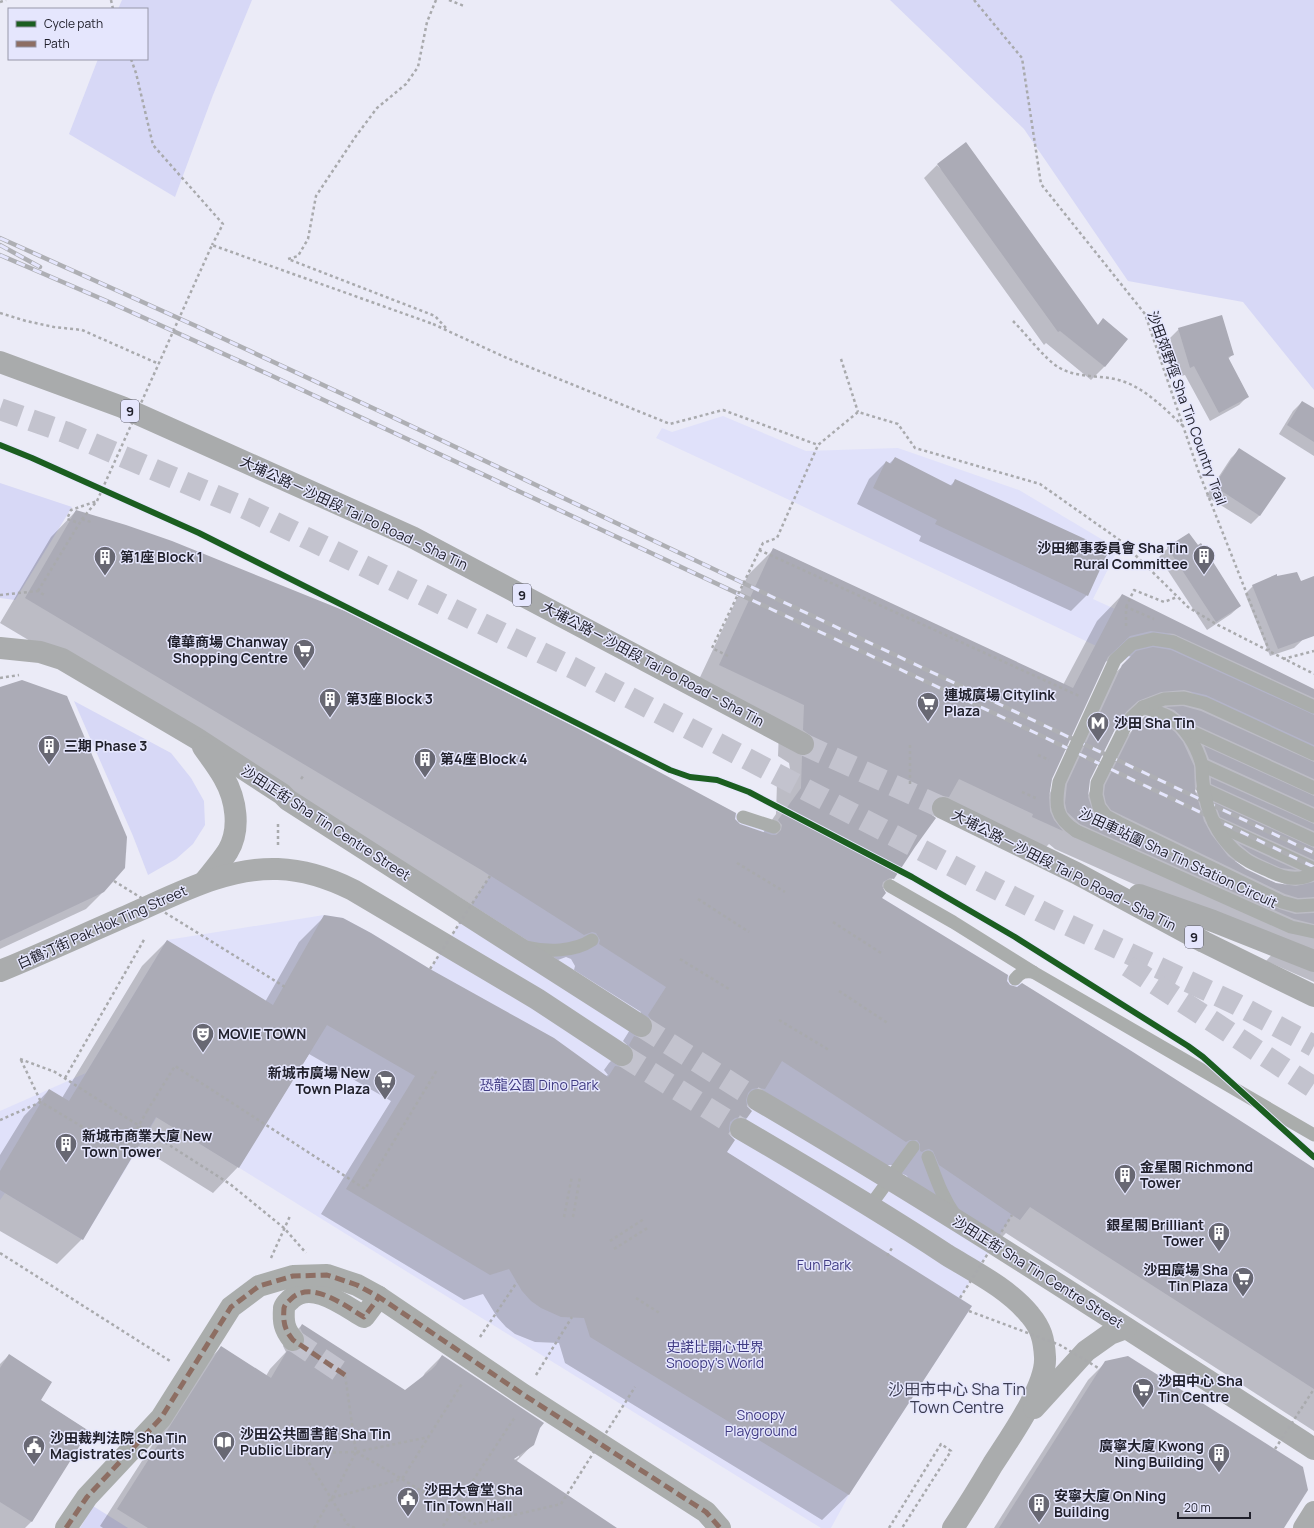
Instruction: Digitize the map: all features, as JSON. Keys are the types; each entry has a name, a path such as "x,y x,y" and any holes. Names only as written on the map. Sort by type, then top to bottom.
{"highway":[{"name":"大埔公路－沙田段 Tai Po Road – Sha Tin","path":"0,362 122,407 412,537 803,744"},
{"name":"大埔公路－沙田段 Tai Po Road – Sha Tin","path":"943,808 1076,873 1204,942 1314,996"},
{"path":"1076,873 1213,921 1314,961"}],"main road":[{"name":"沙田正街 Sha Tin Centre Street","path":"0,648 40,652 62,659 196,738 282,794 288,800 641,1026"},
{"path":"196,738 224,777 233,799 236,826 228,851 204,882"},
{"path":"204,882 252,870 278,869 306,872 331,879 360,894 537,999 622,1055"},
{"name":"白鶴汀街 Pak Hok Ting Street","path":"2,973 204,882"},
{"name":"沙田正街 Sha Tin Centre Street","path":"758,1100 844,1150 962,1223 1314,1449"},
{"path":"741,1129 870,1206 990,1282 1012,1297 1029,1314 1041,1331 1045,1358 1041,1378 1031,1402 1016,1429 953,1528"},
{"path":"1016,1429 1086,1351 1110,1334 1126,1328"},
{"path":"1304,1528 1314,1512"}],"street":[{"path":"66,1528 87,1497 160,1418 190,1373 231,1306 259,1286 293,1276 327,1276 357,1285 379,1297 526,1397 706,1512 720,1528"},
{"path":"293,1340 287,1332 283,1320 284,1305 296,1294 309,1291 327,1295 364,1317 379,1297"}],"lane":[{"name":"沙田車站圍 Sha Tin Station Circuit","path":"1314,706 1173,642 1153,639 1132,644 1115,660 1059,782 1056,797 1058,812 1066,824 1076,831 1291,927 1314,932"},
{"path":"1314,754 1204,703 1184,698 1164,699 1143,707 1126,725 1097,783 1096,795 1099,807 1106,816 1282,902 1297,906 1314,905"},
{"path":"1143,707 1170,718 1191,740 1198,752 1202,765 1203,789 1207,805 1214,823 1222,837 1231,848 1246,860 1286,878 1309,876 1314,873"},
{"path":"1180,727 1314,788"},
{"path":"1202,765 1314,816"},
{"path":"1203,789 1314,840"},
{"path":"743,817 774,827"},
{"path":"1214,823 1314,869"},
{"path":"890,886 953,922 1034,972 1314,1135"},
{"path":"512,943 540,950 573,948 583,946 592,940"},
{"path":"1015,979 1026,971 1034,972"},
{"path":"870,1206 913,1147"},
{"path":"928,1157 939,1187 949,1206 962,1223"}],"path":[{"path":"0,2 6,0"},
{"path":"436,0 427,22 418,68 406,84 377,108 356,136 316,196 308,239 298,256 288,259 435,316 448,330"},
{"path":"449,0 464,6"},
{"path":"38,592 82,519 97,501 212,245 223,224 153,145 136,73 131,60"},
{"path":"212,245 433,324 507,358 670,424 723,410 818,445"},
{"path":"0,313 26,321 54,327 82,330 159,364"},
{"path":"1013,321 1058,367 1080,376 1114,379 1128,383 1156,401 1183,426"},
{"path":"841,359 858,412"},
{"path":"728,656 712,648 759,550 763,543 778,538 818,445 858,412"},
{"path":"858,412 898,424 916,448 1040,484 1121,541 1188,607 1216,624 1314,674"},
{"path":"96,487 110,493"},
{"path":"76,522 67,519 71,510 97,501"},
{"path":"82,519 91,522"},
{"path":"759,550 1085,699"},
{"path":"1126,607 1134,590 1164,602 1177,597"},
{"path":"0,595 38,592 44,595"},
{"path":"1283,659 1314,651"},
{"path":"0,678 22,675"},
{"path":"910,744 910,784"},
{"path":"278,817 278,850"},
{"path":"737,863 785,892"},
{"path":"430,969 490,876"},
{"path":"114,881 285,987"},
{"path":"126,892 133,889"},
{"path":"698,899 749,932"},
{"path":"833,922 881,953"},
{"path":"65,1078 145,938"},
{"path":"680,959 729,989"},
{"path":"839,991 889,1024"},
{"path":"779,1020 829,1050"},
{"path":"327,1276 284,1228 230,1184 65,1078 55,1072 20,1059 41,1102 124,1152 147,1111 175,1066 365,1189 437,1070"},
{"path":"0,1120 41,1102"},
{"path":"564,1217 572,1176"},
{"path":"572,1217 580,1178"},
{"path":"960,1298 1012,1214"},
{"path":"259,1286 290,1216"},
{"path":"610,1241 644,1219"},
{"path":"614,1249 649,1227"},
{"path":"0,1253 190,1373"},
{"path":"331,1498 402,1479 429,1437 471,1360 517,1282"},
{"path":"636,1298 661,1314"},
{"path":"968,1311 1060,1345 1100,1369"},
{"path":"443,1526 526,1397 572,1318"},
{"path":"314,1528 356,1452 345,1375"},
{"path":"356,1452 475,1524 561,1504 635,1387"},
{"path":"1275,1450 1314,1390"},
{"path":"303,1453 356,1452 429,1437"},
{"path":"282,1440 303,1453 347,1524 355,1528"},
{"path":"889,1528 941,1444 951,1451 902,1528"},
{"path":"473,1528 475,1524"}],"shaded area":[{"path":"122,0 252,0 213,95 175,197 69,134 98,60 148,60 148,8 118,8"},
{"path":"890,0 1314,0 1314,390 1243,302 1128,281 1024,129"},
{"path":"723,416 806,451 898,448 1019,490 1118,549 1093,599 1314,700 1314,760 1176,684 656,438 662,428 672,432"},
{"path":"0,483 72,507 15,600 0,598"},
{"path":"74,701 171,753 191,778 204,801 205,825 193,844 176,859 148,875 133,836"},
{"path":"570,742 607,745 743,817 772,830 781,838 1133,1052 1020,1220 1012,1215 960,1298 972,1306 849,1495 831,1528 821,1528 157,1117 83,1240 5,1193 0,1200 0,1111 86,1073 167,940 324,915 343,918 371,933 430,969 490,876 483,871"},
{"path":"93,1506 128,1528 80,1528"}],"building":[{"path":"966,142 1098,325 1103,318 1128,339 1105,367 1060,331 1058,332 937,164"},
{"path":"1222,315 1234,355 1228,357 1249,397 1219,413 1194,366 1190,368 1178,328"},
{"path":"1302,401 1314,408 1314,442 1287,425"},
{"path":"1239,448 1286,478 1260,516 1214,486"},
{"path":"895,457 952,486 955,479 1109,550 1088,596 935,524 937,520 873,488 886,461 891,464"},
{"path":"76,510 172,541 345,611 579,729 736,813 735,819 740,824 772,835 776,835 781,830 782,825 778,820 801,788 802,756 809,755 814,749 814,738 803,730 804,705 719,665 773,548 1073,688 1122,594 1314,689 1314,698 1174,634 1151,631 1130,636 1108,657 1052,779 1049,797 1050,811 1054,820 1063,831 1032,817 1033,814 959,779 949,797 942,796 936,798 932,802 932,815 936,818 894,879 890,878 883,882 882,886 886,893 882,898 1008,975 1007,981 1010,985 1017,987 1022,983 1314,1168 1314,1389 1030,1207 1020,1220 939,1165 933,1151 929,1149 922,1152 920,1151 920,1144 917,1140 910,1140 906,1142 782,1061 765,1089 752,1089 748,1093 746,1100 747,1106 752,1111 747,1118 735,1118 730,1122 730,1135 735,1140 727,1152 972,1306 849,1495 590,1337 584,1318 561,1317 541,1308 531,1301 522,1291 509,1269 490,1275 346,1189 415,1076 327,1025 239,1168 156,1117 83,1240 0,1190 0,1171 49,1089 69,1101 167,940 273,1005 324,915 343,918 371,933 430,969 554,1038 608,1077 615,1066 627,1066 633,1062 633,1050 629,1045 634,1036 640,1038 646,1037 652,1032 652,1021 648,1015 666,987 599,944 600,940 596,933 592,932 584,935 483,871 25,598"},
{"name":"沙田鄉事委員會 Sha Tin Rural Committee","path":"1189,533 1198,545 1201,543 1241,606 1216,622 1167,547"},
{"path":"1297,572 1301,581 1314,576 1314,636 1278,649 1252,585 1277,574 1277,576"},
{"path":"1153,647 1171,650 1314,715 1314,745 1206,695 1184,690 1161,692 1138,701 1119,721 1090,780 1088,797 1093,812 1102,823 1279,909 1295,914 1314,913 1314,924 1294,919 1080,824 1067,812 1065,803 1067,784 1122,665 1136,651"},
{"name":"三期 Phase 3","path":"22,680 67,696 127,837 125,868 104,892 0,941 0,687"},
{"path":"1183,706 1201,711 1314,762 1314,779 1187,721 1174,710 1166,707"},
{"path":"1145,716 1165,724 1175,732 1183,742 1194,766 1195,790 1204,821 1211,834 1228,856 1246,869 1276,883 1296,886 1314,882 1314,897 1298,898 1285,894 1111,810 1106,803 1104,794 1105,785 1133,729"},
{"path":"1204,746 1314,796 1314,807 1209,759"},
{"path":"1211,778 1314,824 1314,831 1211,784"},
{"path":"1215,803 1314,848 1314,860 1220,817"},
{"path":"1238,843 1297,870 1281,868 1259,858"},
{"path":"302,1324 405,1390 431,1370 442,1355 544,1423 540,1428 534,1445 514,1459 617,1528 148,1528 117,1509 221,1346 271,1378 287,1351 295,1352 301,1350 304,1345 305,1338 300,1328"},
{"name":"沙田裁判法院 Sha Tin Magistrates' Courts","path":"9,1354 52,1382 41,1400 89,1431 32,1522 0,1502 0,1368"},
{"name":"沙田中心 Sha Tin Centre","path":"1128,1356 1303,1467 1308,1490 1284,1528 999,1528 1105,1361"}],"tunnel":[{"path":"0,409 65,432 245,508 573,668 979,880 1058,920 1236,1004 1314,1046"},
{"path":"803,744 943,808"},
{"path":"1128,966 1314,1088"},
{"path":"641,1026 758,1100"},
{"path":"622,1055 741,1129"},
{"path":"293,1340 345,1375"}],"railway":[{"path":"0,238 196,326 390,416 1314,853"},
{"path":"0,245 40,267"},
{"path":"0,255 109,302 268,374 1017,724 1314,867"}],"marked path":[{"path":"66,1528 87,1497 161,1418 231,1307 259,1286 293,1276 327,1275 357,1285 379,1297 524,1395 706,1512 720,1528"},
{"path":"345,1375 293,1340 285,1325 284,1307 291,1299 299,1294 308,1292 318,1293 338,1301 364,1317 379,1297"}],"cycle path":[{"path":"0,445 199,533 670,770 690,777 717,780 749,792 912,877 1015,937 1188,1046 1203,1057 1314,1157"}],"place":[{"name":"第1座 Block 1","path":"105,576"},
{"name":"沙田鄉事委員會 Sha Tin Rural Committee","path":"1204,576"},
{"name":"偉華商場 Chanway Shopping Centre","path":"304,670"},
{"name":"第3座 Block 3","path":"330,718"},
{"name":"連城廣場 Citylink Plaza","path":"928,722"},
{"name":"沙田 Sha Tin","path":"1098,742"},
{"name":"三期 Phase 3","path":"49,766"},
{"name":"第4座 Block 4","path":"425,778"},
{"name":"MOVIE TOWN","path":"203,1054"},
{"name":"新城市廣場 New Town Plaza","path":"385,1100"},
{"name":"新城市商業大廈 New Town Tower","path":"66,1164"},
{"name":"金星閣 Richmond Tower","path":"1125,1194"},
{"name":"銀星閣 Brilliant Tower","path":"1219,1252"},
{"name":"沙田廣場 Sha Tin Plaza","path":"1243,1298"},
{"name":"沙田中心 Sha Tin Centre","path":"1143,1408"},
{"name":"沙田公共圖書館 Sha Tin Public Library","path":"224,1462"},
{"name":"沙田裁判法院 Sha Tin Magistrates' Courts","path":"34,1466"},
{"name":"廣寧大廈 Kwong Ning Building","path":"1219,1474"},
{"name":"沙田大會堂 Sha Tin Town Hall","path":"408,1518"},
{"name":"安寧大廈 On Ning Building","path":"1039,1524"}],"district":[{"name":"沙田市中心 Sha Tin Town Centre","path":"957,1398"}],"park label":[{"name":"恐龍公園 Dino Park","path":"539,1085"},
{"name":"Fun Park","path":"824,1265"},
{"name":"史諾比開心世界 Snoopy's World","path":"715,1356"},
{"name":"Snoopy Playground","path":"761,1424"}]}
